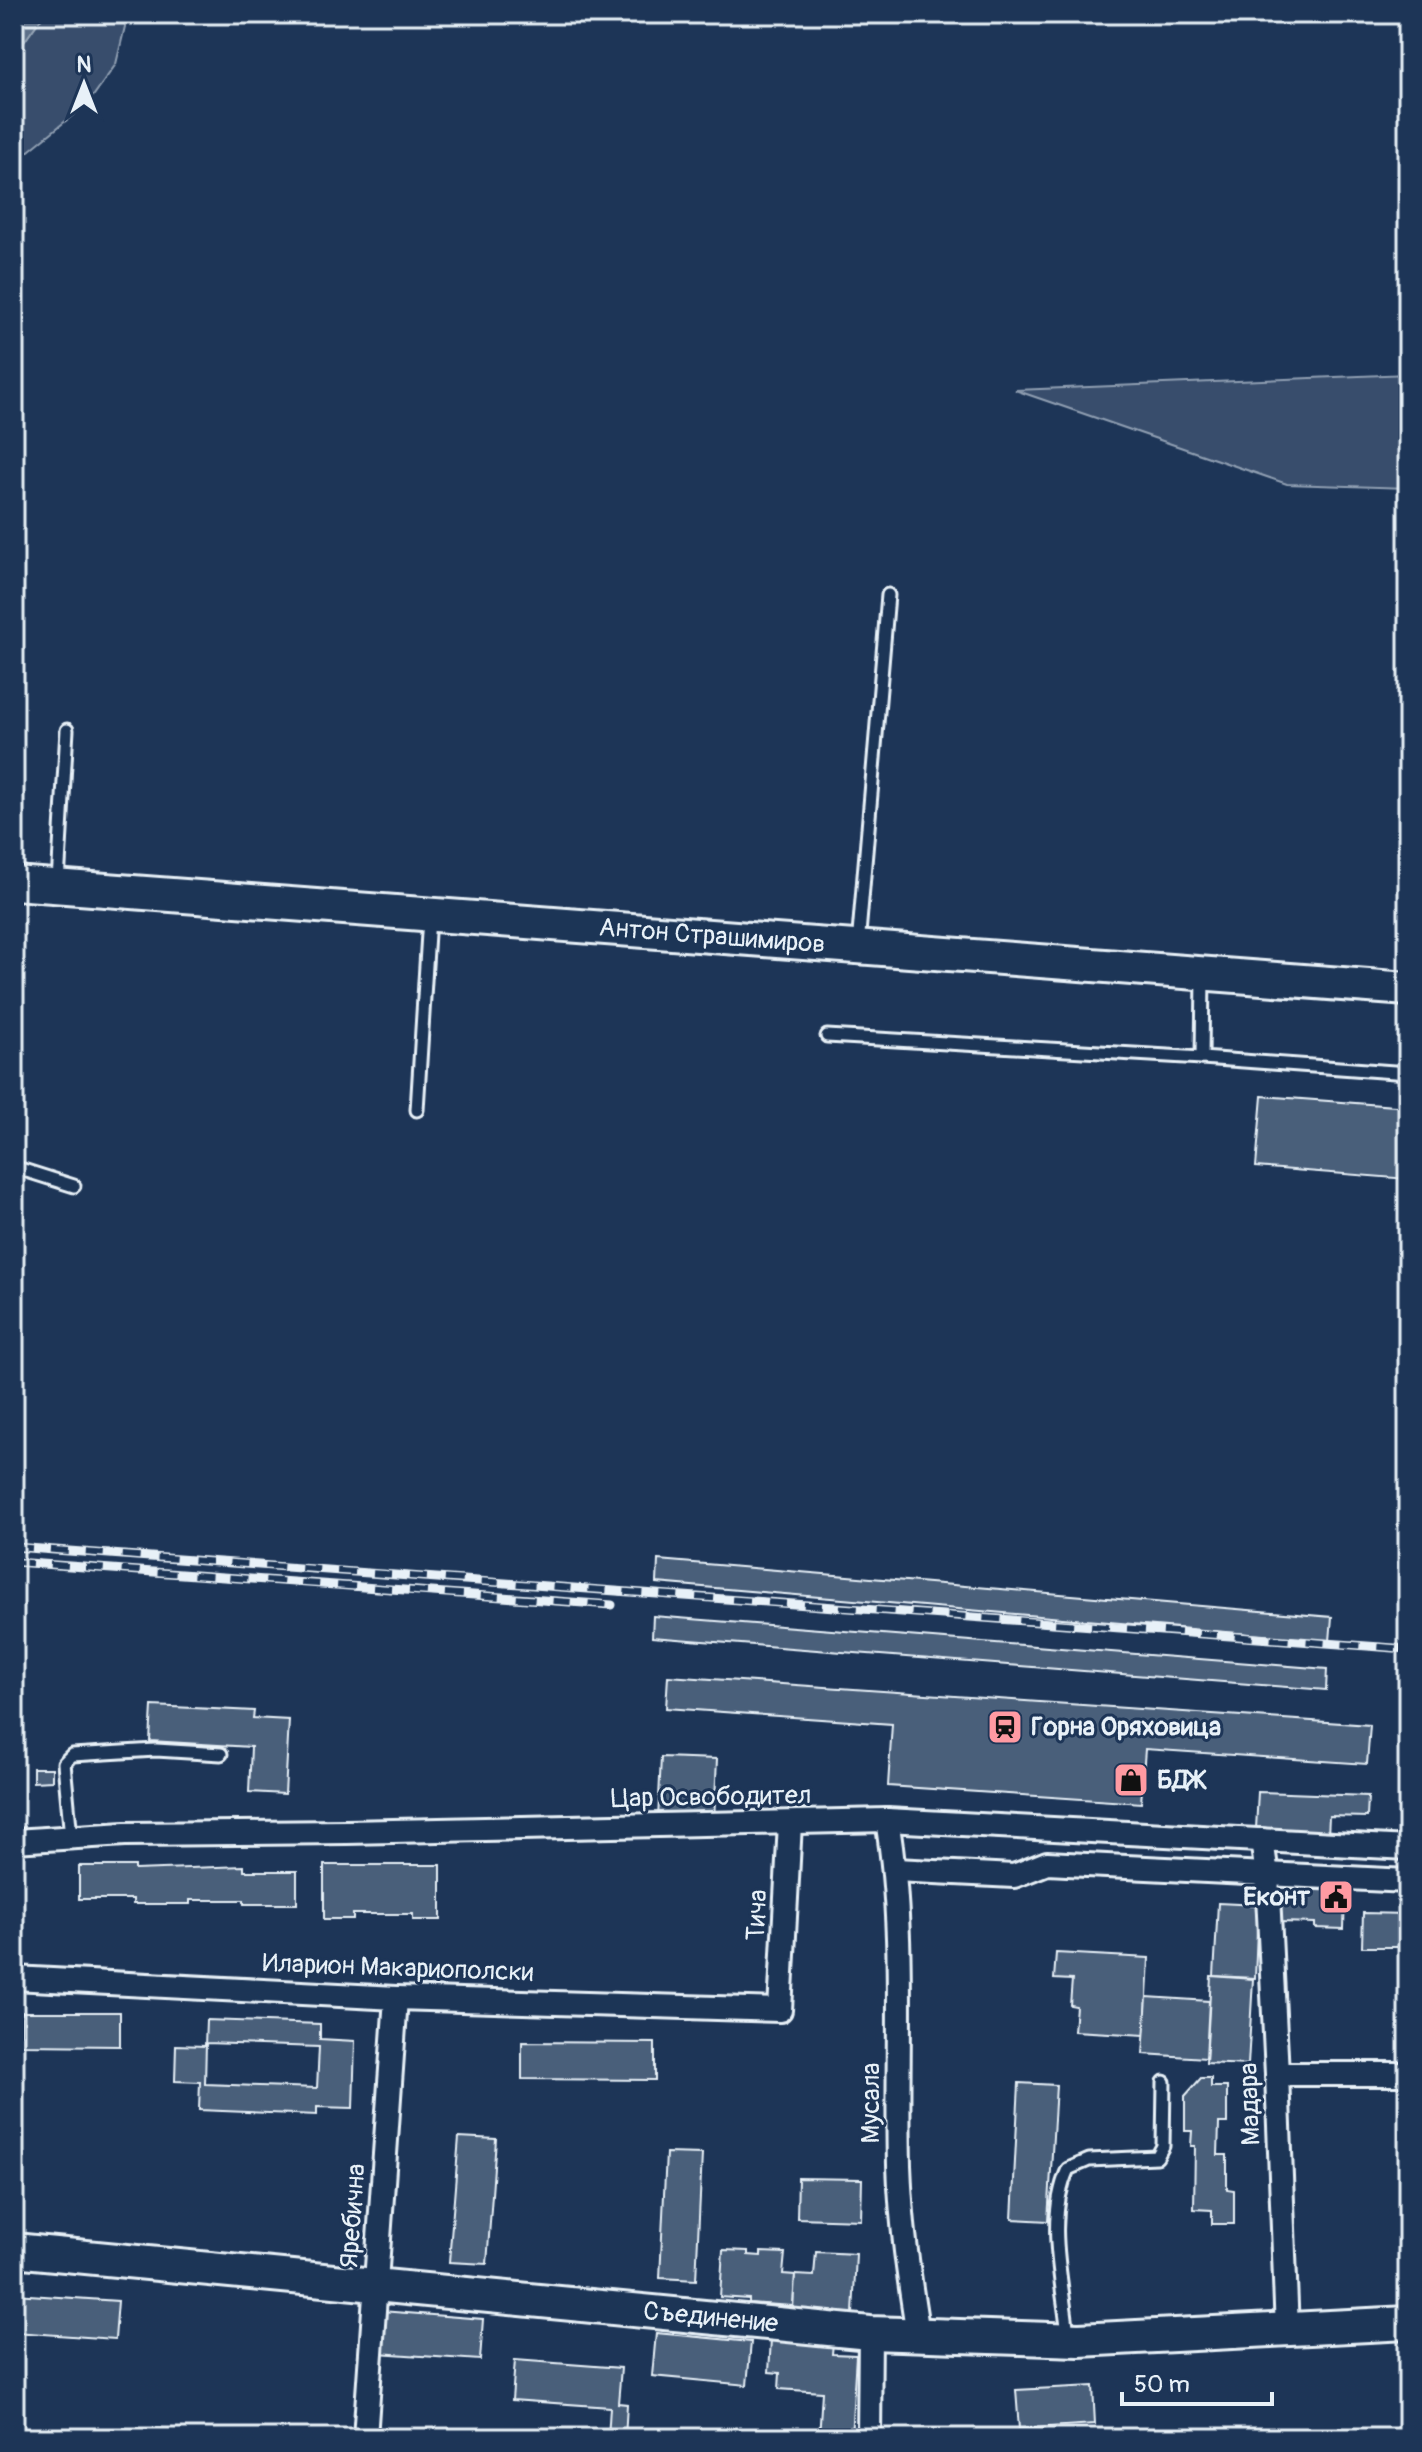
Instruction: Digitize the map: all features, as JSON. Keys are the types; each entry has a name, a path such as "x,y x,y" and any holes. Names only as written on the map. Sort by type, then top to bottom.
{"street":[{"name":"Антон Страшимиров","path":"14,883 1408,989"},
{"name":"Цар Освободител","path":"14,1841 71,1837 887,1820 1408,1848"},
{"name":"Мусала","path":"887,1820 895,1870 899,2166 905,2253 918,2334"},
{"name":"Тича","path":"780,2010 790,1823"},
{"path":"1047,1863 1049,1827"},
{"name":"Мадара","path":"1262,1840 1267,1875 1287,2331"},
{"path":"895,1870 1014,1876 1047,1863 1408,1881"},
{"name":"Иларион Макариополски","path":"14,1978 396,1998 780,2010"},
{"name":"Яребична","path":"365,2438 396,1998"},
{"path":"1277,2074 1408,2074"},
{"name":"Съединение","path":"14,2250 870,2333 1068,2340 1408,2323"},
{"path":"869,2438 870,2333"}],"lane":[{"path":"858,946 888,595"},
{"path":"57,887 67,730"},
{"path":"417,1110 429,916"},
{"path":"1202,1058 1203,974"},
{"path":"827,1036 1408,1073"},
{"path":"14,1167 74,1186"},
{"path":"71,1837 64,1763 72,1755 156,1750 221,1754"},
{"path":"1068,2340 1058,2251 1057,2205 1061,2187 1068,2169 1089,2160 1157,2157 1163,2146 1164,2082"}],"shaded area":[{"path":"14,14 44,14 14,56"},
{"path":"44,14 128,14 116,64 89,102 14,163 14,56"},
{"path":"1408,374 1408,488 1287,484 1015,390"}],"building":[{"path":"1262,1096 1408,1107 1408,1179 1256,1167"},
{"path":"658,1560 1332,1617 1330,1641 657,1583"},
{"path":"653,1616 1327,1669 1326,1690 652,1637"},
{"path":"668,1676 1370,1725 1367,1764 1145,1749 1141,1803 888,1786 892,1724 666,1708"},
{"path":"152,1706 254,1711 253,1718 289,1720 285,1794 249,1792 251,1747 150,1741"},
{"path":"661,1757 717,1759 714,1821 658,1819"},
{"path":"33,1768 52,1768 52,1781 33,1782"},
{"path":"1258,1792 1368,1796 1367,1817 1329,1816 1328,1836 1256,1829"},
{"path":"324,1865 441,1865 441,1920 413,1920 413,1914 353,1914 353,1919 324,1919"},
{"path":"79,1866 135,1866 135,1870 244,1866 244,1871 297,1871 297,1904 190,1900 190,1904 133,1904 133,1899 79,1899"},
{"path":"1290,1889 1345,1891 1344,1929 1315,1928 1315,1923 1280,1922 1281,1901"},
{"path":"1218,1903 1258,1905 1255,1978 1214,1976"},
{"path":"1363,1913 1408,1914 1408,1947 1362,1947"},
{"path":"1056,1953 1149,1958 1145,2035 1074,2031 1076,2006 1070,2005 1072,1980 1054,1979"},
{"path":"1211,1976 1253,1979 1248,2065 1206,2063"},
{"path":"1147,1997 1209,2001 1206,2058 1143,2054"},
{"path":"22,2012 120,2012 120,2046 21,2045"},
{"path":"206,2020 320,2024 320,2039 355,2041 353,2108 317,2107 317,2115 199,2110 200,2082 175,2081 176,2045 205,2046","holes":["206,2043 319,2047 317,2088 205,2084"]},
{"path":"522,2042 655,2043 655,2080 522,2079"},
{"path":"1201,2078 1211,2078 1211,2087 1227,2087 1227,2123 1219,2123 1218,2155 1227,2155 1227,2189 1234,2190 1234,2224 1212,2224 1212,2210 1194,2209 1195,2146 1191,2146 1192,2131 1185,2131 1185,2096"},
{"path":"1019,2083 1056,2085 1048,2221 1012,2219"},
{"path":"459,2137 496,2139 487,2264 449,2262"},
{"path":"666,2153 702,2154 696,2280 660,2278"},
{"path":"798,2178 862,2179 861,2220 797,2218"},
{"path":"723,2250 748,2251 748,2255 761,2256 761,2252 785,2253 783,2274 795,2275 793,2306 749,2303 749,2299 720,2297"},
{"path":"816,2252 856,2254 853,2314 793,2310 795,2275 814,2276"},
{"path":"14,2294 118,2301 115,2339 14,2332"},
{"path":"381,2311 483,2319 480,2360 378,2353"},
{"path":"656,2333 751,2342 747,2385 652,2376"},
{"path":"771,2339 833,2343 832,2354 856,2355 851,2438 819,2438 822,2392 779,2389 780,2373 769,2372"},
{"path":"515,2360 621,2368 618,2403 627,2404 625,2438 608,2438 610,2407 512,2400"},
{"path":"1093,2386 1095,2424 1019,2429 1016,2390"}],"railway":[{"path":"14,1547 1408,1649"},
{"path":"14,1562 612,1605"}],"place":[{"name":"Горна Оряховица","path":"1005,1727"},
{"name":"БДЖ","path":"1131,1780"},
{"name":"Еконт","path":"1336,1897"}]}
